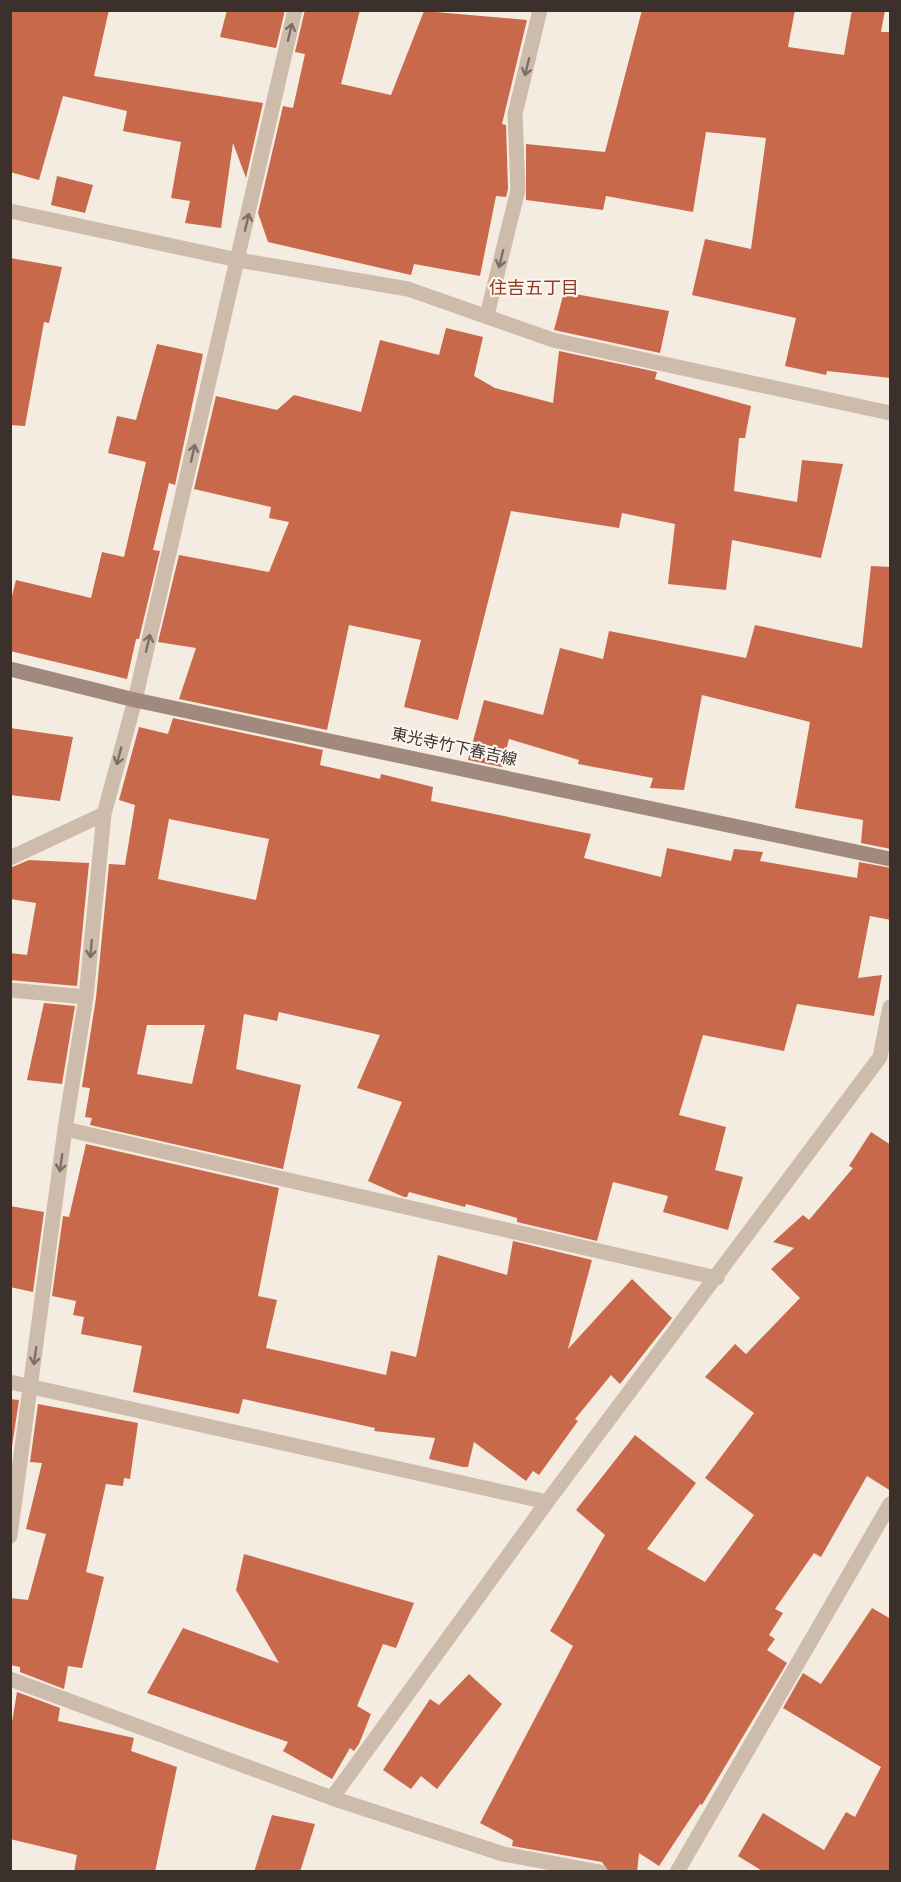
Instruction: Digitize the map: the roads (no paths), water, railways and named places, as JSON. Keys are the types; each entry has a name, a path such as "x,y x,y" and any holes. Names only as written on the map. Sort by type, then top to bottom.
{"main road":[{"name":"東光寺竹下春吉線","path":"10,669 135,700 891,859"}],"street":[{"path":"10,1536 65,1129 86,997 104,814 135,700 294,10"},
{"path":"487,315 518,190 515,114 540,10"},
{"path":"10,211 238,260 408,289 553,339 891,413"},
{"path":"10,858 104,814"},
{"path":"10,990 86,997"},
{"path":"332,1798 547,1502 717,1278 880,1057 891,1007"},
{"path":"65,1129 717,1278"},
{"path":"10,1382 547,1502"},
{"path":"677,1872 891,1504"},
{"path":"10,1679 332,1798 503,1854 600,1872"}],"district":[{"name":"住吉五丁目","path":"534,289"}]}
